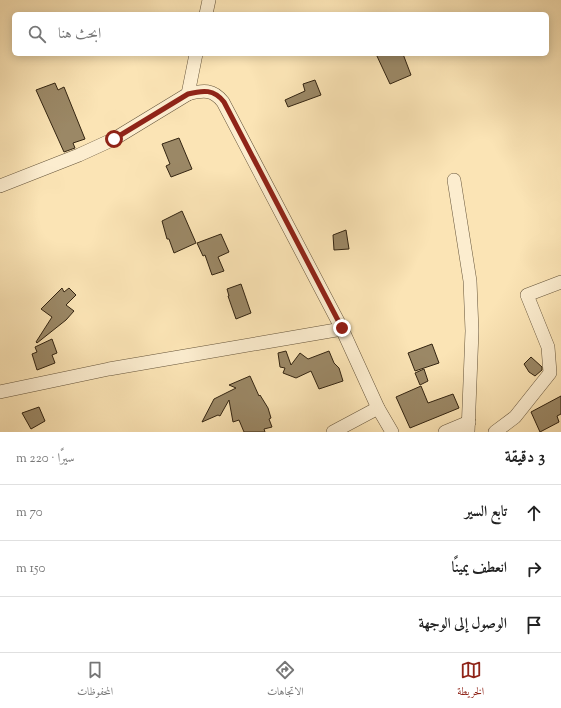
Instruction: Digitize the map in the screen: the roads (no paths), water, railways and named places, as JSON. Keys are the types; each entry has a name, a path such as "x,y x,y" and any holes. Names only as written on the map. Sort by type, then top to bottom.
{"street":[{"path":"206,12 209,0"},
{"path":"188,94 196,56"},
{"path":"0,186 79,155 114,139 188,94 197,91 207,91 218,95 224,102 342,328 378,408 392,432"},
{"path":"445,432 468,427 472,331 470,281 454,180"},
{"path":"495,432 515,417 550,373 548,347 527,294 561,282"},
{"path":"0,392 109,369 342,328"},
{"path":"333,432 378,408"}]}
